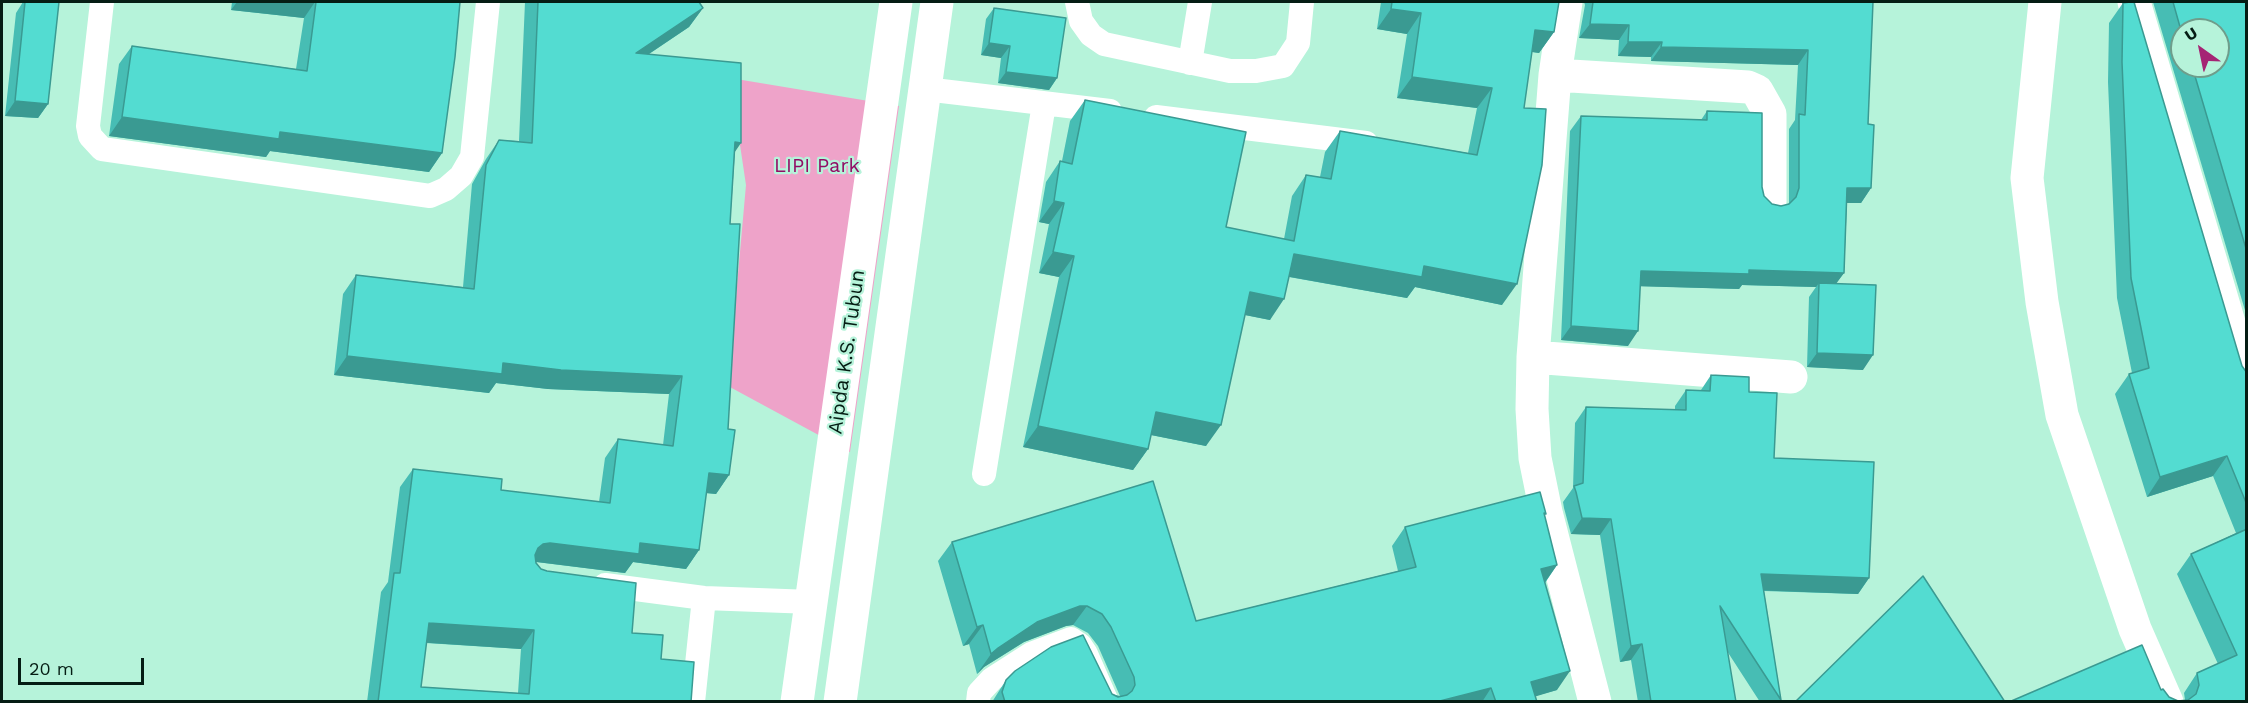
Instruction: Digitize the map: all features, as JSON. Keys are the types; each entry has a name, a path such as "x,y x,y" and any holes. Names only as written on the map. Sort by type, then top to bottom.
{"street":[{"name":"Aipda K.S. Tubun","path":"797,702 896,2"},
{"name":"Aipda K.S. Tubun","path":"840,702 937,2"},
{"path":"1566,2 1555,75 1533,357 1532,409 1535,458 1546,512 1595,702"},
{"path":"2045,2 2027,178 2042,302 2062,415 2135,629 2167,702"},
{"path":"2134,2 2247,380"},
{"path":"1555,75 1748,87 1757,91 1770,114 1770,202"},
{"path":"1533,357 1791,376"}],"lane":[{"path":"102,2 88,126 90,136 102,149 430,196 446,189 461,176 472,157 488,2"},
{"path":"1077,2 1081,21 1091,34 1104,44 1230,71 1256,71 1283,66 1298,43 1302,2"},
{"path":"1190,63 1200,2"},
{"path":"924,89 1385,146"},
{"path":"984,474 1044,104"},
{"path":"580,582 704,598 812,602"},
{"path":"693,702 704,598"},
{"path":"978,702 979,693 992,679 1031,654 1071,639 1080,645 1086,654 1107,702"}],"green space":[{"name":"LIPI Park","path":"730,78 899,106 850,452 728,386 746,185"}],"building":[{"path":"25,2 59,2 48,104 15,101"},
{"path":"316,2 460,2 442,153 280,132 279,139 122,117 132,46 307,71"},
{"path":"538,2 699,2 703,8 636,53 741,63 741,143 735,142 730,224 740,224 728,429 735,430 729,475 709,473 699,550 640,543 639,554 550,543 538,548 535,555 536,563 541,569 547,571 636,583 632,633 663,635 661,659 694,662 691,702 378,702 394,573 400,573 413,469 502,479 501,490 610,503 618,439 673,446 682,376 561,370 503,363 502,374 347,356 356,275 474,289 486,165 499,140 532,143","holes":["429,623 534,630 529,694 421,687"]},
{"path":"1392,2 1559,2 1554,32 1535,30 1524,108 1546,109 1542,165 1517,284 1424,266 1422,277 1294,254 1284,299 1250,292 1221,425 1156,412 1148,449 1038,426 1074,256 1053,252 1064,203 1054,201 1060,161 1072,164 1085,100 1246,132 1226,227 1294,241 1306,175 1331,179 1340,131 1477,155 1492,88 1412,77 1421,13 1391,9"},
{"path":"1593,2 1873,2 1868,124 1874,125 1871,188 1847,188 1844,273 1749,270 1749,274 1641,271 1638,331 1571,326 1581,116 1707,120 1707,111 1762,113 1762,187 1764,196 1772,204 1781,206 1789,204 1796,197 1799,188 1799,114 1805,115 1808,50 1661,47 1662,42 1628,42 1629,25 1590,24"},
{"path":"2134,2 2242,366 2247,373 2247,505 2227,456 2160,477 2129,374 2149,368 2131,278 2122,62 2123,3"},
{"path":"2173,2 2247,2 2247,252 2196,78 2230,78 2230,18 2178,18"},
{"path":"994,8 1066,18 1057,78 1006,72 1010,46 989,43"},
{"path":"1819,283 1876,285 1873,355 1817,353"},
{"path":"1711,375 1749,377 1749,392 1777,393 1774,458 1874,462 1869,578 1761,574 1781,700 1720,606 1736,702 1651,702 1642,644 1631,646 1611,519 1582,518 1574,486 1583,483 1586,407 1686,410 1686,390 1710,391"},
{"path":"1153,481 1196,621 1416,567 1405,527 1540,492 1557,565 1541,569 1570,671 1531,682 1537,702 1496,702 1491,688 1436,702 1005,702 1002,692 1006,680 1015,671 1051,647 1083,635 1112,694 1118,697 1127,695 1135,685 1134,677 1111,627 1102,614 1087,606 1080,606 1037,622 991,654 983,625 977,627 952,542"},
{"path":"2247,529 2247,702 2009,702 2142,645 2161,690 2163,689 2169,697 2178,701 2188,700 2196,694 2199,685 2197,673 2237,655 2191,554"},
{"path":"1923,576 2005,702 1795,702"}]}
